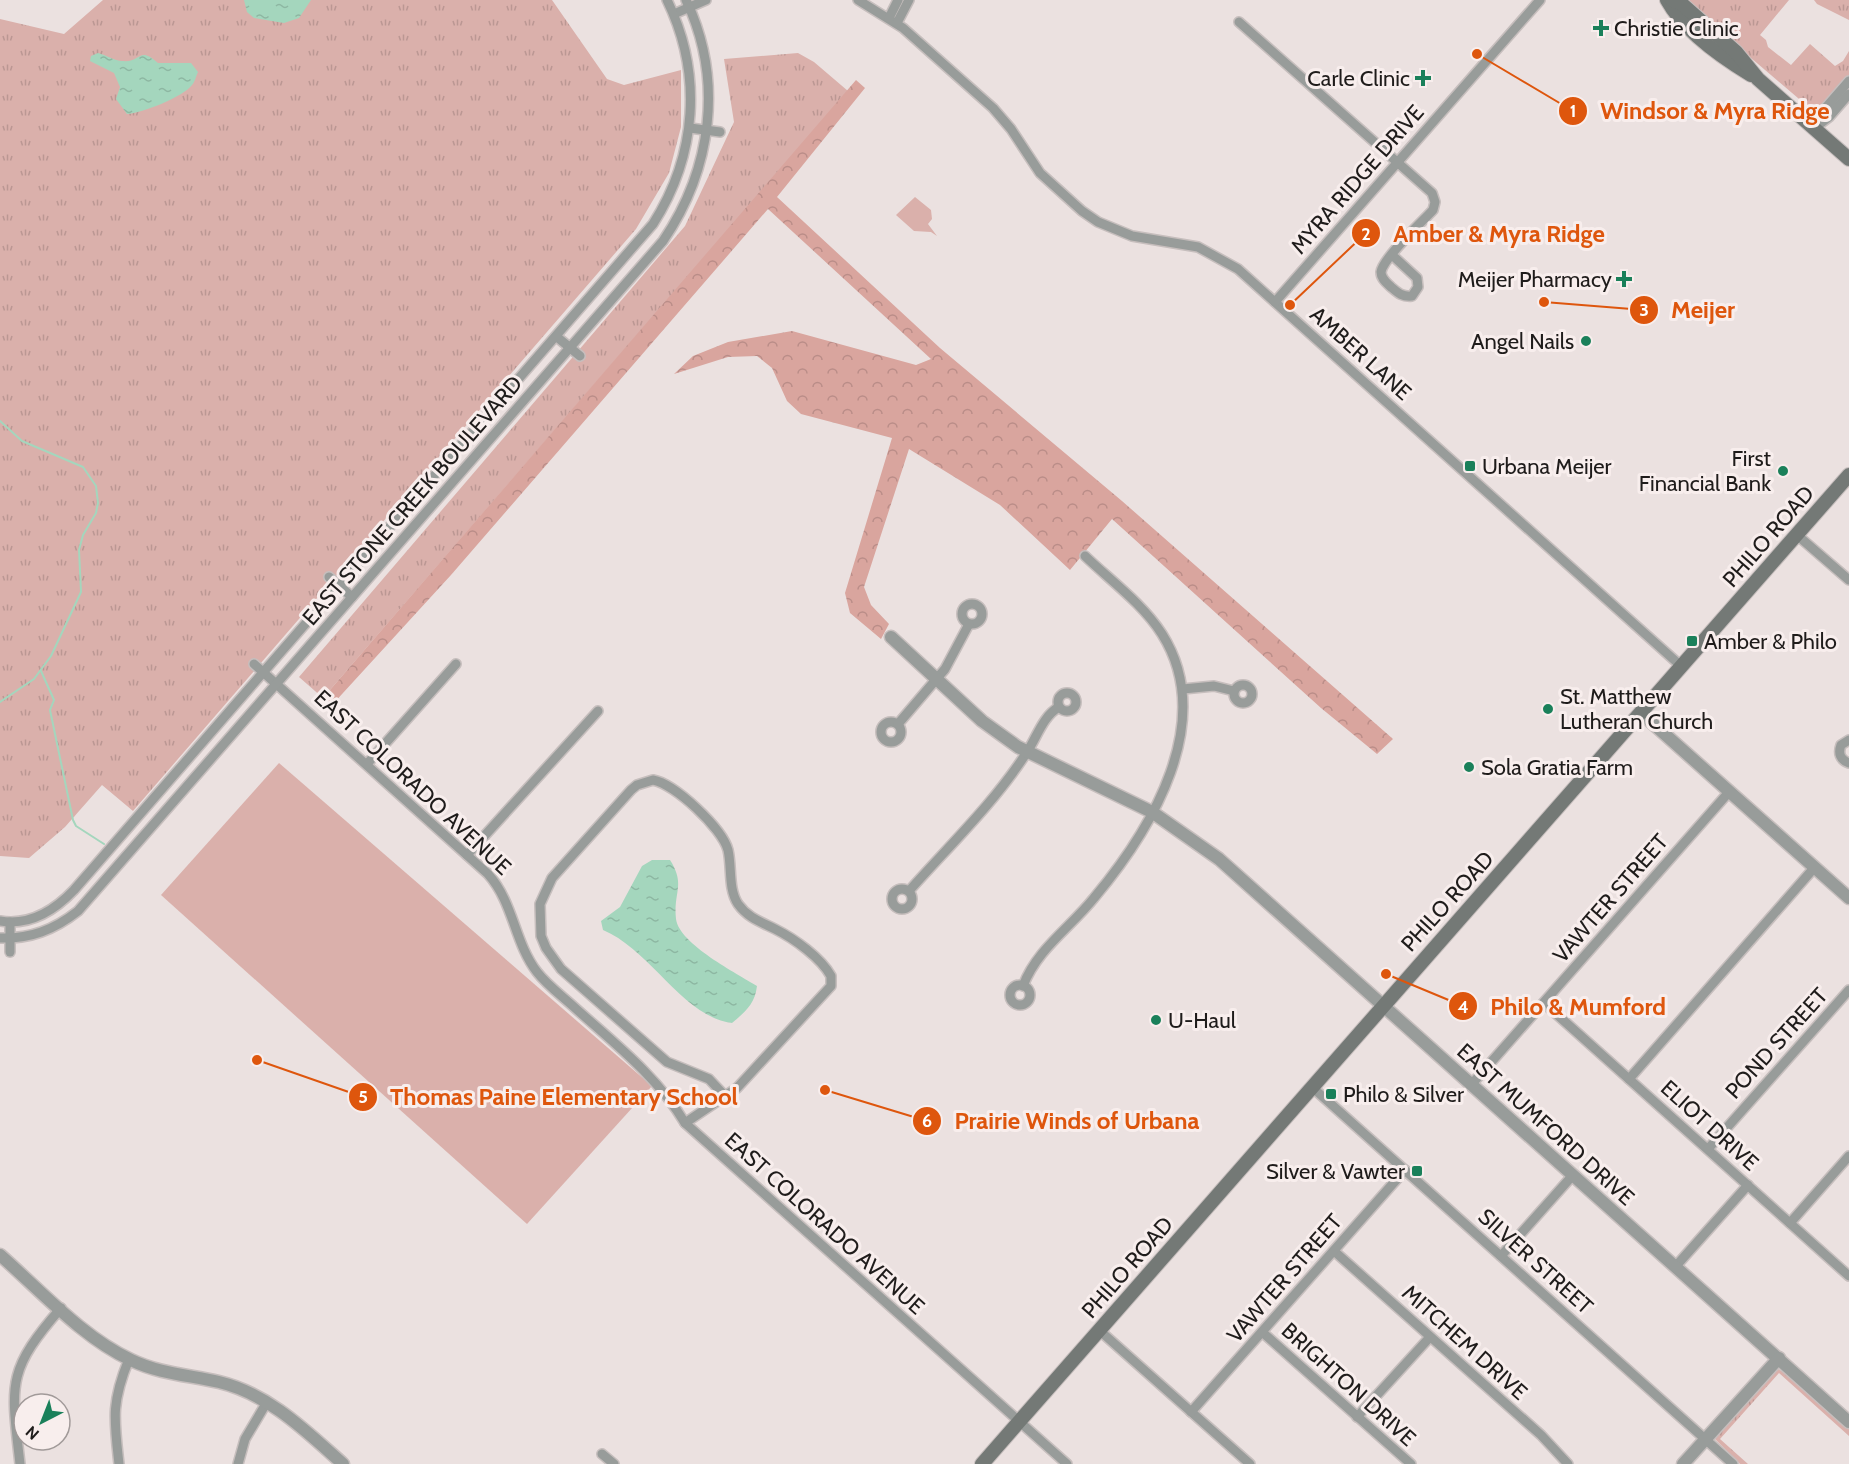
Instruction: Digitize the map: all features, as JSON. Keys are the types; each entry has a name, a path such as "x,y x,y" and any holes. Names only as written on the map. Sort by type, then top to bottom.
{"main road":[{"path":"1667,0 1675,14 1728,61 1758,79"},
{"path":"1672,0 1683,4 1736,52 1758,79 1849,159"},
{"name":"PHILO ROAD","path":"982,1464 1849,475"}],"street":[{"name":"EAST STONE CREEK BOULEVARD","path":"0,921 10,922 35,918 57,907 557,337 653,224 678,174 690,128 689,69 674,14 667,0"},
{"path":"674,14 688,4 706,0"},
{"name":"AMBER LANE","path":"858,0 893,21 996,111 1040,172 1082,211 1098,222 1132,236 1182,242 1212,253 1238,269 1681,666"},
{"path":"893,21 898,0"},
{"path":"893,21 909,0"},
{"name":"MYRA RIDGE DRIVE","path":"1275,302 1540,0"},
{"name":"EAST STONE CREEK BOULEVARD","path":"5,938 36,935 64,922 78,911 570,348 673,226 691,190 708,130 709,84 706,62 688,4"},
{"path":"1239,22 1432,193 1435,202 1433,210 1392,255 1383,265 1382,277 1399,294 1412,296 1418,287 1417,278 1392,255"},
{"path":"1814,128 1822,112 1849,81"},
{"path":"1814,128 1829,117 1849,94"},
{"path":"690,128 720,132"},
{"path":"557,337 580,356"},
{"path":"1797,535 1849,580"},
{"path":"1023,986 1039,955 1105,885 1152,812 1181,737 1185,709 1183,689 1177,665 1161,632 1085,556"},
{"path":"329,577 352,597"},
{"path":"898,724 937,679 956,652 969,624"},
{"name":"EAST MUMFORD DRIVE","path":"891,637 992,729 1027,753 1152,812 1220,859 1849,1422"},
{"name":"EAST COLORADO AVENUE","path":"254,663 499,886 525,951 538,975 663,1090 685,1123 1067,1464"},
{"path":"367,764 456,664"},
{"path":"1183,689 1214,686 1234,692"},
{"path":"909,891 1000,788 1027,753 1048,716 1059,707"},
{"path":"467,855 598,711"},
{"path":"1641,713 1849,898"},
{"path":"1849,740 1841,745 1839,753 1842,760 1849,763"},
{"path":"685,1123 737,1088 831,986 831,976 828,970 789,937 759,922 743,910 733,892 727,847 716,828 668,785 648,781 631,790 552,878 540,904 541,936 546,948 561,969 667,1062 676,1068 709,1079 725,1096"},
{"name":"VAWTER STREET","path":"1471,1085 1729,792"},
{"path":"100,860 113,871"},
{"path":"1629,1079 1814,867"},
{"path":"10,922 5,938 10,952"},
{"name":"POND STREET","path":"1708,1149 1849,990"},
{"name":"ELIOT DRIVE","path":"1544,1003 1849,1276"},
{"name":"SILVER STREET","path":"1312,1088 1733,1464"},
{"path":"1790,1223 1849,1156"},
{"name":"VAWTER STREET","path":"1191,1412 1405,1170"},
{"path":"1501,1256 1573,1175"},
{"path":"1676,1266 1749,1185"},
{"name":"MITCHEM DRIVE","path":"1334,1251 1541,1435 1568,1464"},
{"path":"0,1255 98,1340 129,1359 170,1375 235,1387 267,1402 305,1430 343,1464"},
{"path":"20,1464 14,1403 16,1378 26,1352 61,1308"},
{"path":"1099,1330 1250,1464"},
{"name":"BRIGHTON DRIVE","path":"1262,1332 1411,1464"},
{"path":"1358,1417 1430,1337"},
{"path":"1683,1464 1779,1358"},
{"path":"118,1464 114,1408 118,1386 129,1359"},
{"path":"238,1464 245,1439 267,1402"},
{"path":"602,1454 614,1464"}],"green space":[{"path":"103,0 552,0 607,79 624,85 681,70 681,127 669,173 636,229 133,811 102,785 65,827 29,858 0,856 0,19 64,34"},
{"path":"1683,0 1789,0 1760,35 1766,40 1768,47 1791,65 1810,44 1835,66 1843,61 1849,51 1849,76 1823,106 1812,110"},
{"path":"1814,0 1849,0 1849,20 1817,4"},
{"path":"798,53 814,62 848,91 323,698 299,677 685,226 734,122 724,59"},
{"path":"856,80 865,88 777,197 940,348 1122,501 1393,739 1377,754 1321,708 1112,519 1070,570 1000,505 909,449 864,587 871,605 889,624 881,639 850,613 845,593 892,438 801,414 787,401 772,368 757,356 728,357 674,374 693,356 728,342 792,331 916,365 931,359 768,209 451,575 332,705 323,698"},
{"path":"915,197 931,210 932,219 928,224 937,236 931,232 914,231 896,215"},
{"path":"279,763 652,1086 527,1224 161,895"},
{"path":"1778,1369 1789,1375 1849,1429 1849,1436 1779,1373 1720,1439 1748,1464 1740,1464 1714,1438 1771,1372"}],"water":[{"path":"244,0 311,0 299,18 284,23 254,18 247,12"},
{"path":"98,53 119,61 133,60 147,55 158,63 191,63 198,72 193,84 187,90 152,108 127,114 116,99 120,87 114,73 90,61 91,56"},
{"path":"652,860 670,860 675,869 678,883 676,919 687,938 710,957 757,986 752,1003 732,1023 714,1018 698,1009 637,952 603,930 601,921 620,907 642,866"}],"waterway":[{"path":"0,421 22,441 83,467 96,486 98,503 96,513 83,535 79,550 81,592 51,656 34,679 0,702"},
{"path":"41,671 54,700 50,710 73,820 76,826 104,844"}],"place":[{"name":"Christie Clinic","path":"1601,28"},
{"name":"Windsor & Myra Ridge","path":"1477,54"},
{"name":"Carle Clinic","path":"1423,78"},
{"name":"Meijer Pharmacy","path":"1624,279"},
{"name":"Meijer","path":"1544,302"},
{"name":"Amber & Myra Ridge","path":"1290,305"},
{"name":"Angel Nails","path":"1586,341"},
{"name":"Urbana Meijer","path":"1470,466"},
{"name":"First Financial Bank","path":"1783,471"},
{"name":"Amber & Philo","path":"1692,641"},
{"name":"St. Matthew Lutheran Church","path":"1548,709"},
{"name":"Sola Gratia Farm","path":"1469,767"},
{"name":"Philo & Mumford","path":"1386,974"},
{"name":"U-Haul","path":"1156,1020"},
{"name":"Thomas Paine Elementary School","path":"257,1060"},
{"name":"Prairie Winds of Urbana","path":"825,1090"},
{"name":"Philo & Silver","path":"1331,1094"},
{"name":"Silver & Vawter","path":"1417,1171"}]}
